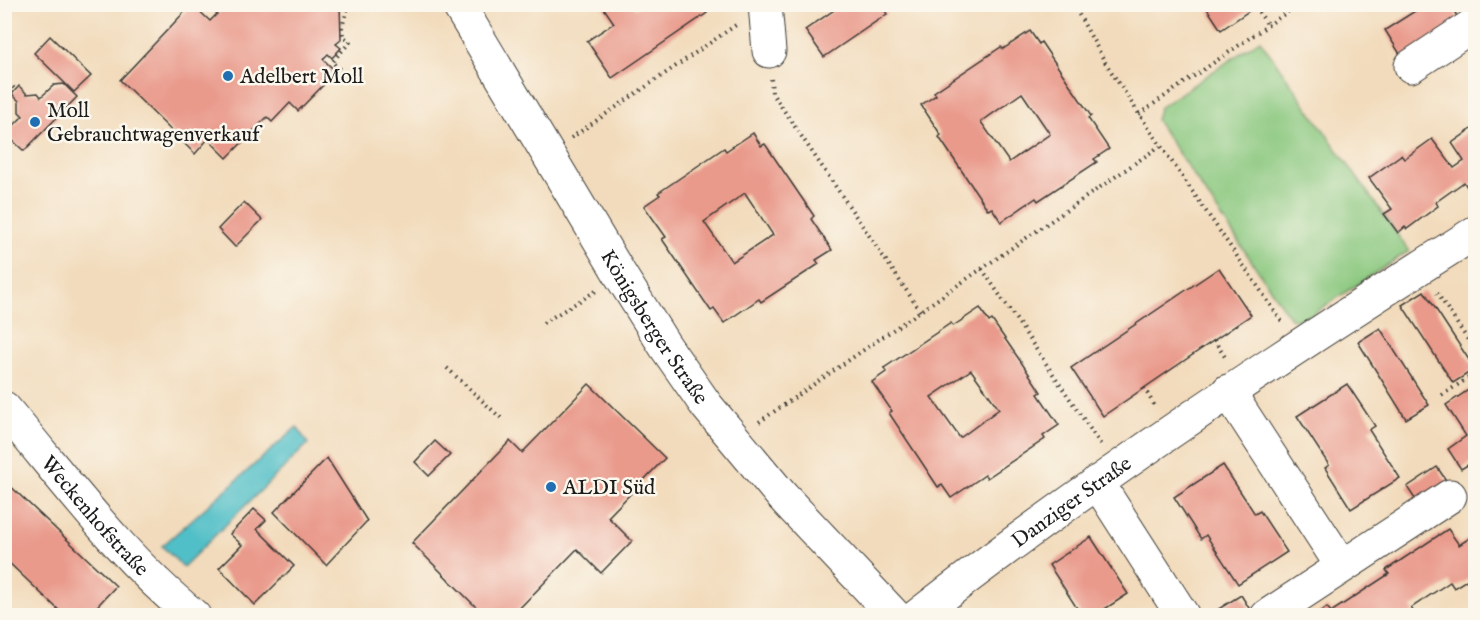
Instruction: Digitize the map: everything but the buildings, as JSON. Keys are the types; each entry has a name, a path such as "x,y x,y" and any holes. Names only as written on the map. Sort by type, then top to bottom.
{"street":[{"name":"Königsberger Straße","path":"458,4 665,346 706,405 782,495 895,615"},
{"path":"765,5 769,51"},
{"path":"1411,66 1476,23"},
{"name":"Danziger Straße","path":"917,615 1106,475 1228,391 1476,232"},
{"path":"1228,391 1342,566"},
{"name":"Weckenhofstraße","path":"4,408 123,550 166,593 194,615"},
{"path":"1106,475 1183,615"},
{"path":"1267,615 1450,495"}],"path":[{"path":"349,4 342,27 343,36 350,42 332,62 352,81"},
{"path":"1073,4 1105,62 1160,146 1298,346"},
{"path":"1139,114 1299,4"},
{"path":"548,153 765,5"},
{"path":"1255,7 1268,25"},
{"path":"769,51 772,93 921,312"},
{"path":"4,79 16,90"},
{"path":"734,439 1160,146"},
{"path":"1420,267 1476,352"},
{"path":"982,269 1106,475"},
{"path":"543,323 603,288"},
{"path":"447,368 503,420"},
{"path":"1442,395 1476,373"}],"green space":[{"path":"1260,40 1409,251 1302,321 1290,318 1156,120 1159,108"}],"water":[{"path":"297,427 308,444 183,567 162,546"}],"place":[{"name":"Adelbert Moll","path":"228,76"},
{"name":"Moll Gebrauchtwagenverkauf","path":"35,122"},
{"name":"ALDI Süd","path":"551,487"}]}
